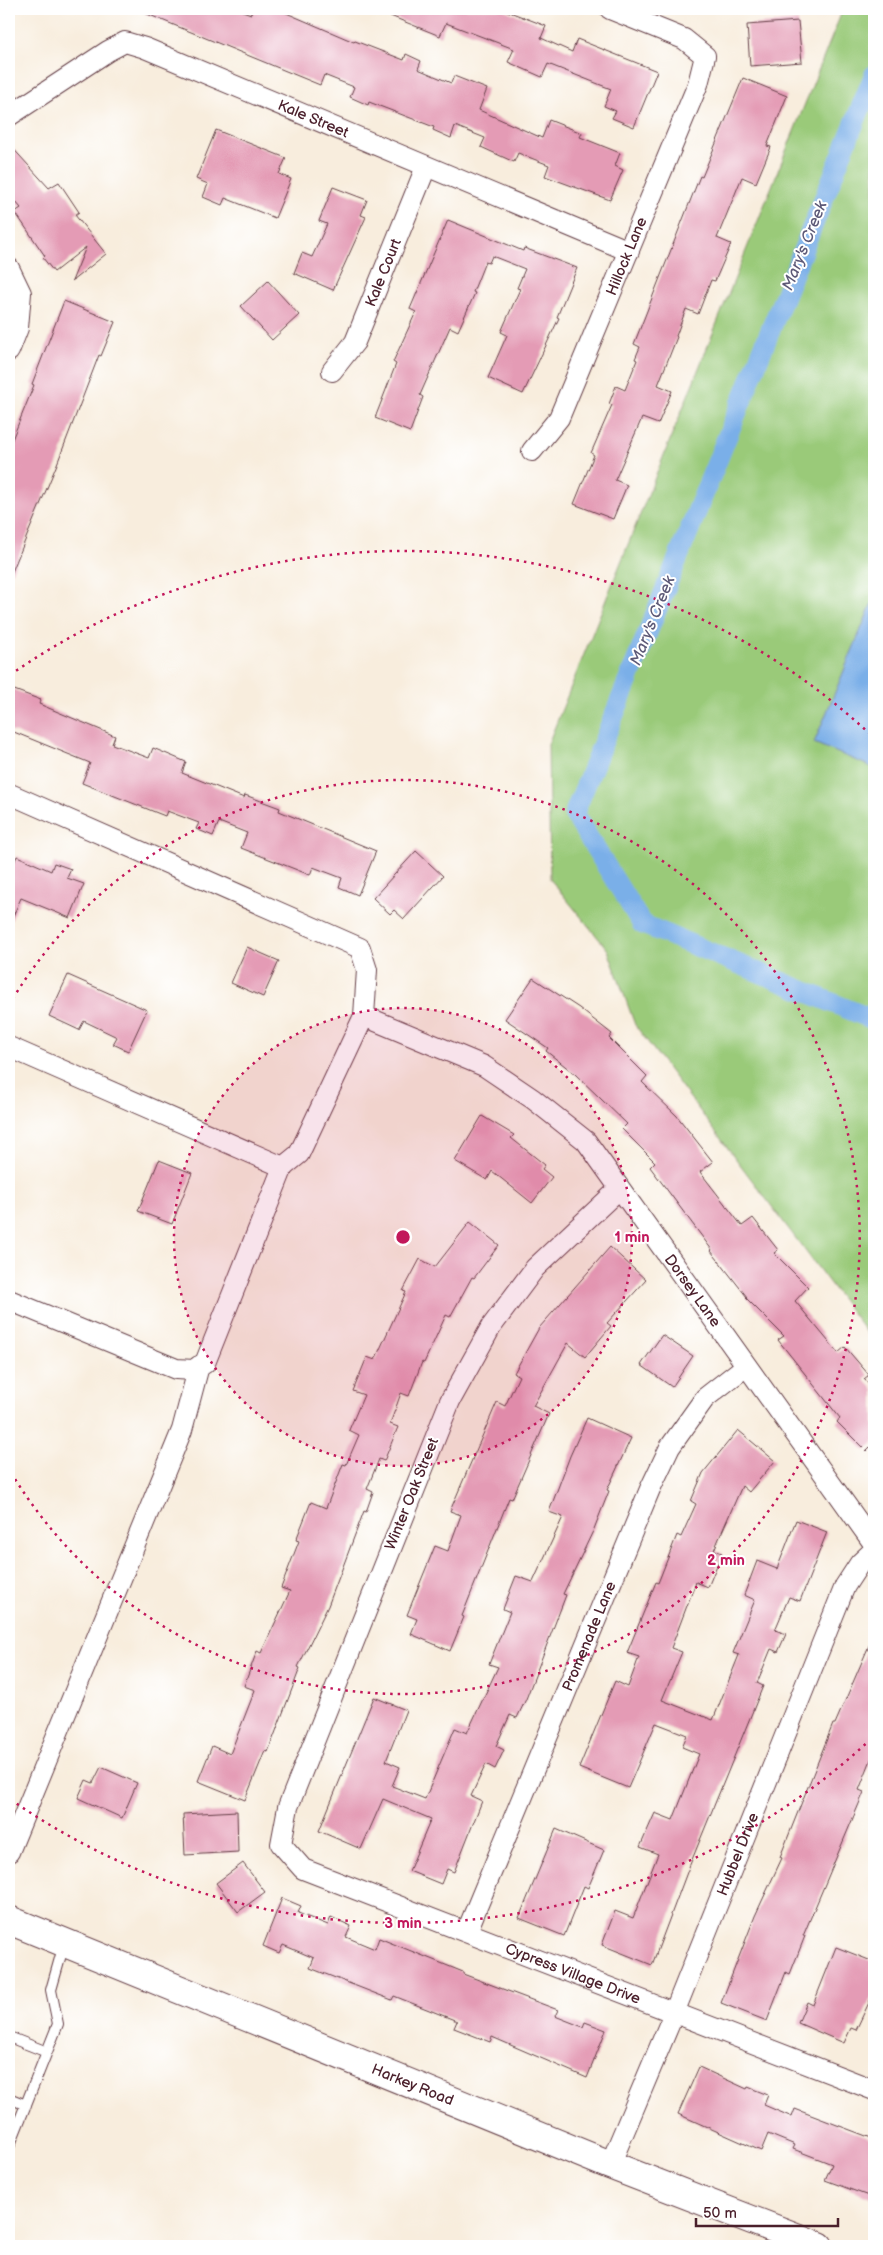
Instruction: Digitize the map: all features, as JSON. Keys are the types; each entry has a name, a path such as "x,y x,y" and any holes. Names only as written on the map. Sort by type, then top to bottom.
{"street":[{"name":"Hillock Lane","path":"532,451 559,418 698,84 705,56 684,39 610,9"},
{"name":"Kale Street","path":"9,116 124,42 145,48 629,251"},
{"name":"Kale Court","path":"332,371 355,342 426,167"},
{"path":"9,268 21,293 18,328 9,351"},
{"path":"9,1300 176,1369 194,1370 204,1363 284,1167 299,1154 364,1016 367,970 360,948 10,794"},
{"name":"Dorsey Lane","path":"364,1016 484,1066 533,1099 586,1140 874,1544"},
{"path":"9,1047 284,1167"},
{"name":"Winter Oak Street","path":"281,1844 288,1807 450,1401 491,1327 535,1268 619,1188"},
{"path":"9,1852 182,1430 200,1366"},
{"name":"Promenade Lane","path":"466,1931 650,1488 670,1447 705,1398 746,1366"},
{"name":"Hubbel Drive","path":"610,2165 674,2013 845,1586 860,1564 874,1550"},
{"name":"Cypress Village Drive","path":"281,1844 303,1869 874,2090"},
{"name":"Harkey Road","path":"9,1920 610,2165 819,2246"}],"lane":[{"path":"9,2147 58,2024 51,1990 64,1943"},
{"path":"9,2037 47,2052"},
{"path":"9,2098 26,2105"}],"green space":[{"path":"843,9 874,9 874,1342 635,1025 608,950 550,879 548,744"}],"water":[{"path":"874,598 874,768 814,743"}],"building":[{"path":"135,9 237,9 251,14 253,9 286,9 284,12 354,42 404,60 406,54 421,61 418,69 451,83 454,76 487,89 479,110 542,138 549,120 582,133 580,137 620,153 615,166 623,170 610,200 545,176 549,165 518,153 514,162 481,147 485,138 455,126 451,138 433,130 434,127 369,102 368,105 350,97 354,87 324,75 320,85"},
{"path":"373,9 502,9 546,26 541,38 572,52 577,39 657,71 634,127 612,118 616,111 604,106 611,89 548,64 542,77 508,62 514,49 446,23 440,36"},
{"path":"798,21 802,62 750,66 747,25"},
{"path":"743,78 787,96 767,146 771,147 756,183 742,177 717,238 731,244 715,281 711,280 698,314 686,309 658,385 672,391 658,424 642,418 615,480 627,485 613,519 574,504 594,455 591,453 612,405 609,404 616,386 625,390 637,360 635,359 640,347 634,344 700,176 702,177"},
{"path":"216,130 286,158 279,174 291,179 275,218 225,198 222,205 203,197 208,184 196,179"},
{"path":"9,144 49,188 59,182 79,212 75,215 106,254 72,281 86,247 54,272 43,258 45,256 15,212 21,208 9,194"},
{"path":"333,187 367,200 361,215 366,217 333,290 294,273 302,253 312,257 327,224 319,221"},
{"path":"448,220 523,251 524,248 577,268 557,317 559,318 523,394 488,378 507,335 501,332 520,289 517,288 525,269 492,256 489,263 485,262 473,292 475,293 458,331 450,327 420,395 423,397 410,432 375,418 396,364 393,362 416,312 410,309"},
{"path":"268,281 299,315 272,340 241,306"},
{"path":"64,301 115,322 101,356 99,355 57,464 9,579 9,447 34,385 32,384"},
{"path":"9,688 41,700 39,704 115,736 112,744 149,758 153,748 186,762 182,773 244,798 245,795 280,808 279,811 376,851 358,895 339,887 342,878 313,867 310,875 241,848 247,833 219,822 213,836 196,829 199,823 167,811 165,816 82,783 90,763 9,730"},
{"path":"416,851 443,876 404,919 394,910 390,914 373,898"},
{"path":"17,856 51,871 54,863 71,869 67,878 84,884 70,918 21,898 9,925 9,860 14,863"},
{"path":"247,947 279,961 263,997 231,983"},
{"path":"68,975 147,1010 128,1051 113,1044 117,1037 84,1021 79,1030 49,1016"},
{"path":"533,978 579,1008 612,1034 609,1038 647,1076 642,1082 677,1116 713,1162 700,1172 742,1226 753,1218 778,1250 774,1253 808,1287 795,1301 838,1353 845,1347 869,1375 864,1379 874,1390 874,1443 866,1451 837,1422 840,1418 778,1340 784,1336 746,1298 711,1251 650,1167 655,1162 622,1129 627,1124 575,1074 546,1051 548,1048 505,1019"},
{"path":"482,1116 514,1135 511,1138 545,1165 542,1169 552,1177 532,1203 492,1171 487,1180 455,1161"},
{"path":"159,1160 192,1173 172,1224 138,1211"},
{"path":"470,1222 499,1245 474,1278 472,1277 450,1317 446,1315 424,1363 422,1362 409,1396 401,1393 390,1424 398,1427 384,1461 379,1459 367,1489 373,1492 366,1512 364,1511 328,1606 298,1667 300,1668 268,1752 265,1751 245,1800 198,1781 212,1746 230,1754 255,1690 244,1686 257,1651 261,1653 290,1591 281,1588 299,1541 296,1540 311,1502 326,1508 343,1464 346,1465 359,1435 349,1430 364,1395 353,1391 367,1357 375,1360 406,1292 403,1291 420,1259 435,1267"},
{"path":"610,1247 646,1280 607,1323 611,1326 585,1357 568,1343 533,1406 549,1414 512,1499 509,1498 450,1651 411,1634 417,1619 407,1615 435,1546 448,1551 461,1515 450,1511 497,1402 505,1406 519,1376 514,1373 539,1328"},
{"path":"662,1335 693,1356 672,1387 641,1365"},
{"path":"587,1418 631,1438 607,1490 609,1491 594,1529 563,1594 566,1595 526,1699 517,1718 510,1715 496,1746 504,1750 495,1769 486,1764 471,1796 482,1801 454,1872 447,1869 441,1884 409,1871 431,1819 383,1799 361,1849 319,1831 374,1697 406,1710 386,1761 400,1767 392,1786 425,1799 455,1728 467,1733 498,1667 489,1664 510,1612 503,1609 516,1576 533,1582 563,1517 549,1512 570,1456"},
{"path":"738,1430 775,1461 749,1492 742,1486 714,1550 722,1553 708,1587 696,1582 671,1648 682,1652 662,1700 713,1720 739,1655 733,1653 755,1600 744,1595 757,1561 777,1569 796,1520 827,1532 800,1601 789,1597 775,1630 786,1634 778,1652 771,1649 757,1683 763,1686 689,1867 652,1965 602,1945 615,1911 633,1918 658,1854 640,1847 655,1813 673,1820 699,1754 682,1747 687,1735 656,1723 628,1788 579,1768 615,1681 628,1687 639,1657 627,1653 677,1535 681,1537 696,1504 691,1501 703,1473"},
{"path":"874,1634 874,1752 859,1790 864,1792 803,1936 805,1936 790,1974 786,1972 767,2021 721,2003 755,1916 782,1858 780,1857 833,1724 835,1724"},
{"path":"101,1767 137,1783 122,1818 78,1798 86,1780 93,1783"},
{"path":"237,1811 238,1852 185,1855 183,1814"},
{"path":"556,1829 604,1850 588,1888 584,1886 564,1936 519,1918"},
{"path":"243,1863 265,1892 238,1912 216,1883"},
{"path":"282,1898 301,1906 298,1913 328,1925 331,1917 351,1926 346,1937 375,1949 379,1938 463,1972 463,1974 558,2010 555,2016 583,2027 585,2022 606,2030 587,2078 492,2037 490,2042 454,2028 457,2021 394,1996 392,2000 310,1968 314,1958 283,1945 279,1953 263,1946"},
{"path":"836,1947 874,1962 874,1992 856,2030 851,2028 844,2043 798,2023 807,2002 813,2005"},
{"path":"699,2067 747,2089 748,2087 768,2095 764,2105 792,2117 795,2109 874,2139 874,2198 825,2180 832,2164 793,2149 795,2145 768,2134 761,2151 678,2114"}],"waterway":[{"name":"Mary's Creek","path":"874,75 574,814 642,924 874,1020"}]}
